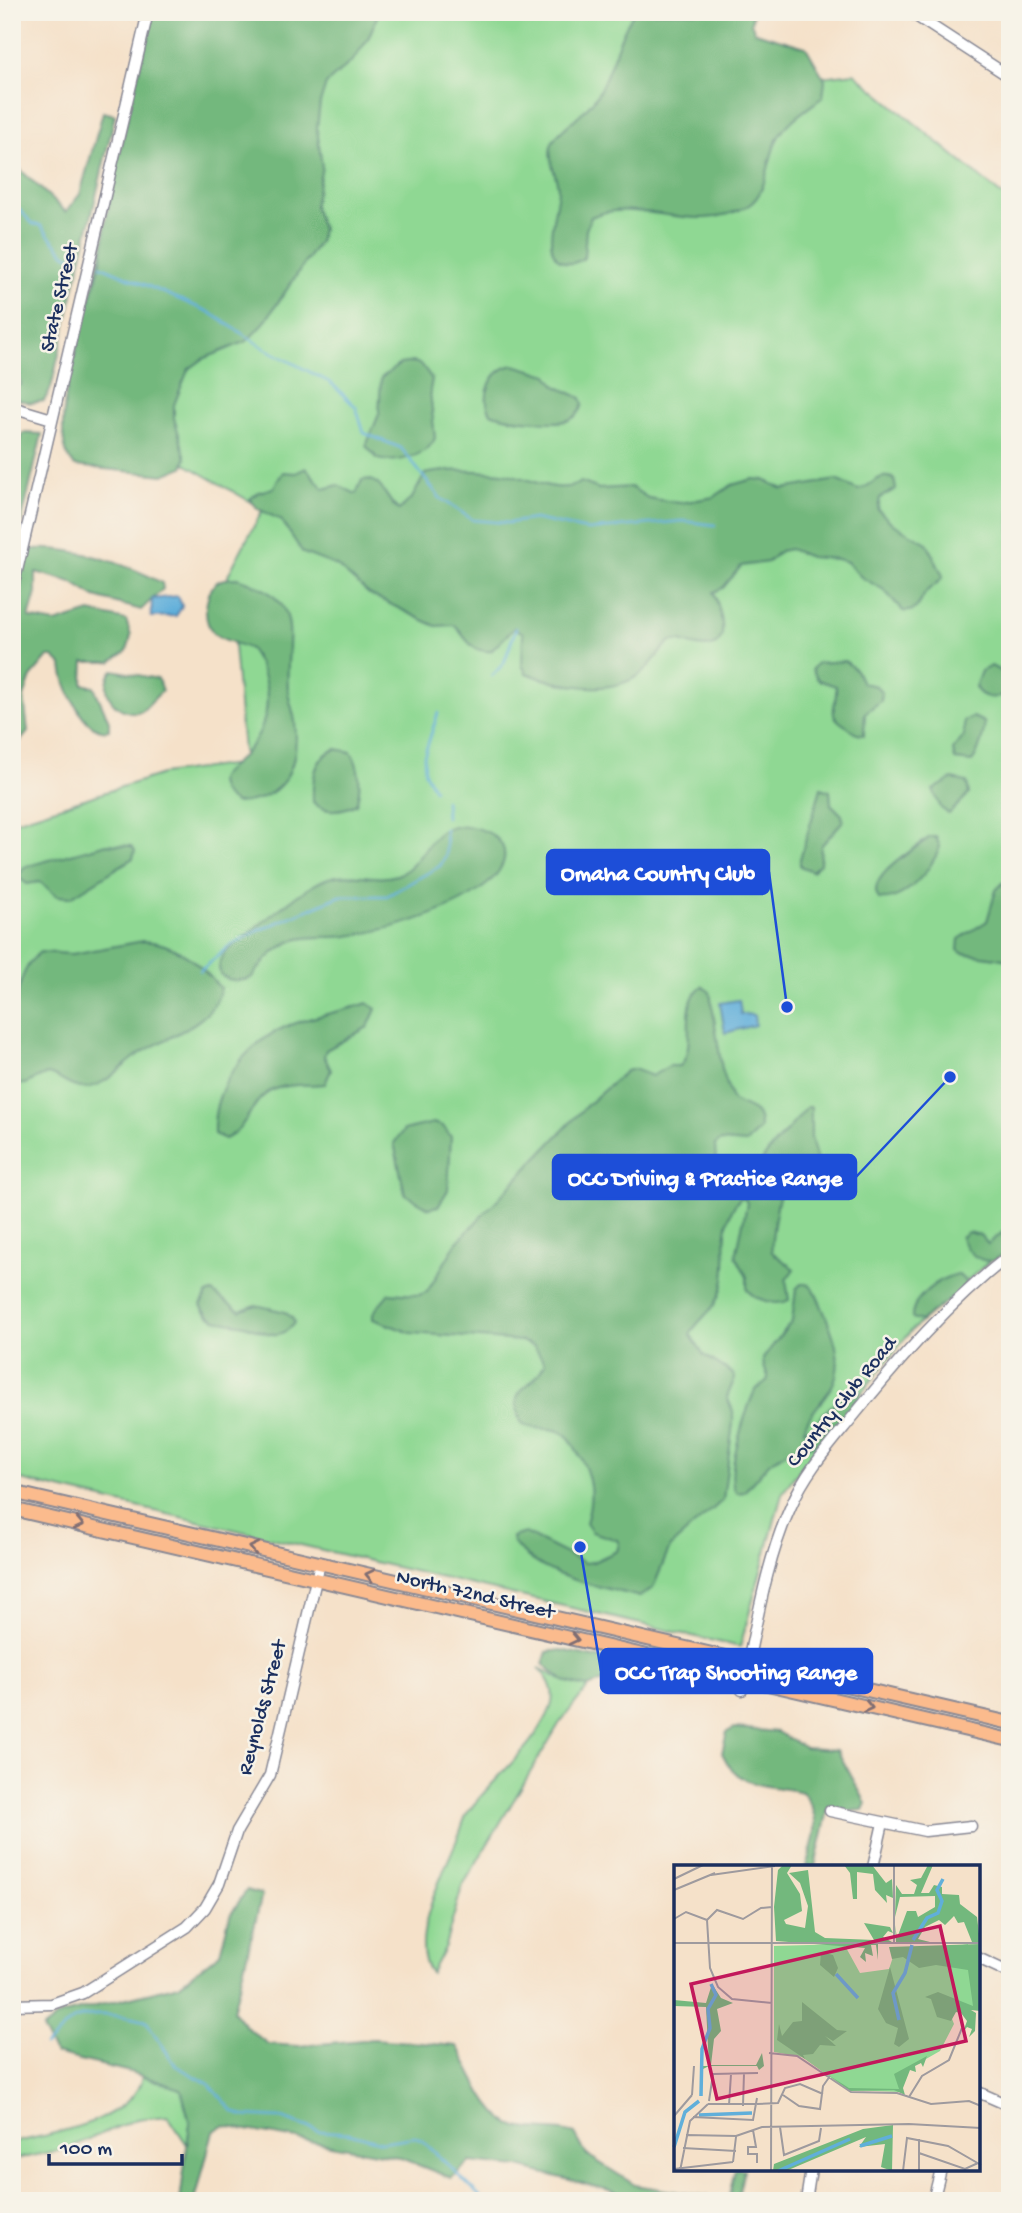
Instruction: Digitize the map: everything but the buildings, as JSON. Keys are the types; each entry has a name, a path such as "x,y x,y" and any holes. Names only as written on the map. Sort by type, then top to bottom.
{"main road":[{"name":"North 72nd Street","path":"12,1492 1010,1723"},
{"name":"North 72nd Street","path":"12,1509 317,1579 743,1684 1010,1740"}],"street":[{"name":"State Street","path":"12,592 148,12"},
{"path":"911,12 1010,77"},
{"path":"12,407 52,419"},
{"name":"Country Club Road","path":"743,1684 780,1534 790,1506 809,1472 869,1396 938,1319 1010,1255"},
{"name":"Reynolds Street","path":"12,2005 52,2004 83,1993 187,1927 212,1897 237,1831 270,1775 320,1563"},
{"path":"830,1811 933,1831 971,1826"},
{"path":"873,1865 883,1823"},
{"path":"980,1959 1010,1973"},
{"path":"980,2093 1010,2106"},
{"path":"806,2201 811,2171"},
{"path":"933,2201 940,2171"}],"green space":[{"path":"153,12 379,12 368,39 353,60 326,84 320,103 317,128 322,167 314,206 322,229 319,242 264,323 247,341 203,359 188,370 174,405 174,418 186,458 183,467 164,475 75,466 65,450 63,426 72,365 102,257 117,164"},
{"path":"158,12 739,12 737,87 854,73 1010,202 1010,1243 911,1331 782,1494 740,1647 12,1478 12,822 162,774 244,763 228,575 263,509 170,455 69,389"},
{"path":"634,12 753,12 751,23 755,32 806,47 825,80 823,97 783,130 775,144 760,191 749,205 729,214 708,218 627,210 591,217 586,230 584,258 572,263 564,262 557,257 551,240 558,188 551,146 557,135 597,95"},
{"path":"103,112 115,115 51,388 44,401 31,403 12,398 12,387 21,385 17,368 12,366 12,162 66,212 80,194"},
{"path":"414,362 422,365 432,379 430,391 435,438 426,450 411,457 378,459 366,446 379,414 381,378 400,364"},
{"path":"514,365 548,375 556,386 581,398 583,404 578,414 569,420 542,422 491,413 487,398 490,383 506,367"},
{"path":"23,433 42,434 12,562 12,466"},
{"path":"306,468 324,489 338,485 356,494 362,480 375,482 399,510 412,498 425,474 444,471 502,473 552,487 572,486 581,482 599,489 631,487 648,498 680,503 714,497 732,485 753,479 764,480 783,489 836,480 858,490 880,478 889,477 894,479 896,489 880,498 878,510 893,524 927,543 943,576 927,591 916,608 903,611 884,590 861,577 847,562 810,557 790,549 780,551 768,562 741,566 723,588 714,592 722,628 717,643 697,646 671,641 642,673 630,680 601,687 569,685 526,673 522,665 523,633 514,628 491,651 478,649 469,643 454,625 436,626 427,622 369,594 337,566 303,553 281,520 258,509 250,499 259,492 273,488 283,472 296,473"},
{"path":"33,549 66,551 100,558 148,576 162,583 163,589 141,610 95,597 71,582 36,572 36,593 29,618 55,623 90,612 126,620 131,636 127,651 111,662 84,662 83,684 94,687 109,721 109,730 91,725 83,717 66,684 62,665 53,657 48,657 31,677 24,697 28,732 12,751 12,642 17,581 24,560"},
{"path":"238,578 261,587 276,598 284,610 289,638 288,691 296,739 291,767 277,789 252,801 235,803 223,793 219,779 256,739 265,714 266,688 263,674 250,649 214,633 208,622 206,608 209,593 217,582"},
{"path":"845,661 856,670 862,683 876,686 882,692 881,701 865,713 864,735 856,733 836,718 836,686 818,680 812,669 817,663"},
{"path":"991,666 1010,676 1010,695 986,696 975,687 981,671"},
{"path":"113,670 158,679 162,691 142,711 133,712 117,707 108,694 107,686"},
{"path":"973,717 984,722 977,754 972,762 955,760 953,750 964,736 964,721"},
{"path":"336,749 351,752 358,770 359,791 356,804 340,810 328,810 313,802 314,778 318,764"},
{"path":"952,779 967,782 969,794 949,814 941,808 933,790"},
{"path":"821,788 830,791 831,804 842,815 843,821 821,846 820,864 812,871 800,866 800,859"},
{"path":"453,826 484,831 502,844 505,855 503,863 493,878 478,891 457,903 410,922 348,936 304,938 290,942 273,953 251,978 228,979 220,972 221,959 226,951 308,889 321,881 340,875 397,875 412,865 436,836"},
{"path":"930,837 936,837 940,847 924,874 898,896 879,899 876,891 884,873"},
{"path":"107,844 131,846 135,850 133,858 71,897 57,896 40,882 27,884 18,877 24,867"},
{"path":"1010,876 1010,960 962,953 958,950 959,939 987,921 996,890"},
{"path":"143,941 155,942 177,950 196,963 212,979 220,988 210,1011 187,1028 138,1055 97,1085 77,1087 47,1074 25,1084 12,1085 17,995 30,963 40,952 72,954"},
{"path":"702,986 710,992 722,1069 732,1100 756,1113 760,1122 760,1129 746,1143 720,1141 715,1145 716,1163 708,1180 728,1186 751,1184 768,1152 807,1107 811,1107 811,1137 820,1175 818,1181 783,1186 781,1190 772,1252 794,1269 786,1280 789,1300 779,1303 767,1301 747,1290 747,1277 736,1256 747,1204 745,1198 740,1198 728,1220 720,1296 690,1334 704,1355 732,1373 735,1378 727,1397 733,1411 733,1423 723,1500 670,1547 653,1588 639,1597 555,1573 526,1555 513,1543 512,1537 525,1533 584,1563 593,1562 617,1551 619,1544 617,1540 592,1532 586,1523 591,1495 589,1478 570,1439 559,1431 522,1424 518,1411 518,1395 540,1373 545,1363 534,1346 521,1341 411,1333 373,1319 373,1313 389,1293 419,1295 427,1292 457,1242 587,1105 626,1071 634,1069 652,1076 669,1066 680,1066 688,1047 691,1004"},
{"path":"368,1003 376,1009 368,1027 326,1050 324,1056 331,1070 325,1084 293,1085 275,1089 260,1099 233,1134 225,1139 214,1134 218,1101 225,1085 233,1070 256,1045 295,1023"},
{"path":"433,1123 443,1126 451,1137 448,1190 438,1206 429,1208 405,1194 394,1143 404,1130"},
{"path":"1010,1226 1010,1250 993,1261 982,1260 973,1255 961,1237 968,1232 980,1235 988,1244"},
{"path":"958,1274 966,1282 963,1289 921,1321 912,1318 913,1310 921,1296 943,1279"},
{"path":"801,1284 809,1284 815,1291 834,1339 838,1364 831,1388 804,1430 812,1428 832,1405 851,1391 858,1388 861,1396 820,1443 788,1451 769,1463 744,1492 737,1493 733,1486 734,1459 755,1390 768,1378 763,1358 792,1321 796,1289"},
{"path":"212,1292 240,1311 256,1305 285,1312 294,1323 283,1333 270,1334 214,1319 201,1305 207,1294"},
{"path":"561,1650 641,1667 645,1673 643,1681 609,1679 588,1687 564,1681 543,1664 547,1652"},
{"path":"539,1668 564,1681 588,1687 559,1724 462,1887 445,1946 431,1973 424,1960 425,1925 465,1818 536,1735 551,1707 551,1686"},
{"path":"735,1728 777,1732 805,1748 837,1750 866,1803 863,1810 851,1811 829,1806 815,1865 806,1865 815,1828 809,1801 802,1792 755,1784 737,1774 722,1753 727,1732"},
{"path":"247,1890 262,1895 233,2011 246,2027 268,2044 298,2046 374,2039 457,2046 489,2104 507,2122 517,2127 575,2134 586,2154 635,2185 728,2200 735,2171 744,2171 737,2201 652,2201 519,2167 470,2162 451,2178 398,2157 224,2126 213,2131 195,2201 180,2201 190,2123 181,2089 130,2072 55,2054 42,2029 60,2015 179,1985 220,1953 230,1915"},
{"path":"142,2076 181,2089 190,2123 188,2146 168,2116 137,2119 65,2149 12,2160 12,2143 68,2130 108,2115 136,2091"}],"water":[{"path":"178,596 182,606 176,616 151,617 152,599"},
{"path":"739,1000 741,1014 754,1015 755,1025 725,1033 720,1003"}],"waterway":[{"path":"12,202 33,224 40,225 65,254 74,258"},
{"path":"101,266 209,312 266,349 331,383 356,407 364,433 401,448 440,498 473,520 508,523 534,519 587,530 683,521 715,525"},
{"path":"492,676 504,663 516,628"},
{"path":"434,789 425,773 424,756 438,713"},
{"path":"445,800 446,817"},
{"path":"200,971 228,947 255,932 340,896 387,896 440,866 446,855 445,829"},
{"path":"45,2046 69,2023 81,2017 109,2015 146,2021 176,2066 209,2084 234,2112 243,2116 281,2118 319,2131 349,2133 382,2142 414,2137 423,2141 485,2201"}],"place":[{"name":"Omaha Country Club","path":"787,1007"},
{"name":"OCC Driving & Practice Range","path":"950,1077"},
{"name":"OCC Trap Shooting Range","path":"580,1547"}]}
